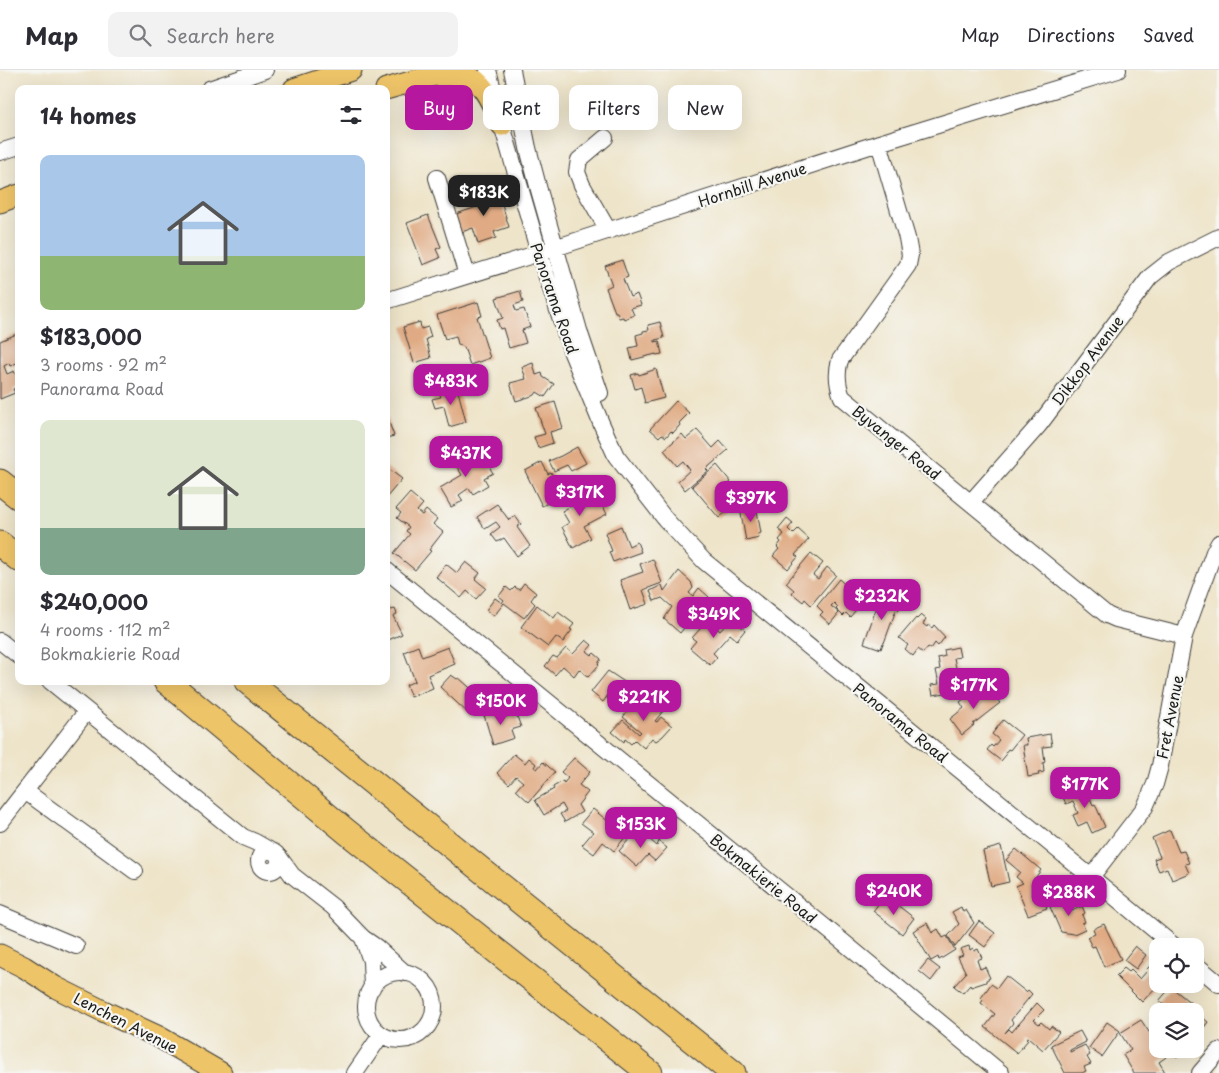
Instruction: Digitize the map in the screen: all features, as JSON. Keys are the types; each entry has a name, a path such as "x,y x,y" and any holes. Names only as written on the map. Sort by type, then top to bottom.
{"highway":[{"path":"0,482 15,494"},
{"path":"0,544 15,556"},
{"path":"171,685 347,832 650,1073"},
{"path":"252,685 733,1073"}],"main road":[{"path":"306,85 351,70"},
{"path":"390,88 445,73 469,77 483,88"},
{"path":"0,202 15,196"},
{"name":"Lenchen Avenue","path":"0,955 56,987 159,1037 221,1073"},
{"name":"Lenchen Avenue","path":"0,968 56,987"}],"street":[{"path":"221,85 265,70"},
{"name":"Panorama Road","path":"488,70 492,85"},
{"name":"Panorama Road","path":"512,70 528,148 580,334 608,418 640,486"},
{"name":"Hornbill Avenue","path":"390,300 879,143 1118,70"},
{"name":"Panorama Road","path":"503,130 539,253 572,353 601,423 616,456 666,520 704,561 1164,938"},
{"path":"605,138 579,160 577,172 582,185 608,230"},
{"name":"Byvanger Road","path":"879,143 907,238 910,255 908,265 840,360 837,383 842,397 1107,615 1184,636"},
{"path":"0,152 15,147"},
{"path":"438,178 467,275"},
{"name":"Dikkop Avenue","path":"971,502 1039,425 1150,277 1169,262 1219,237"},
{"name":"Fret Avenue","path":"1091,877 1145,807 1155,784 1184,636 1214,552 1219,543"},
{"name":"Bokmakierie Road","path":"390,573 842,941 1001,1073"},
{"path":"0,641 15,653"},
{"path":"55,685 243,837 274,854 292,875 333,907 363,938 406,972 418,977 428,986 434,998 434,1012 429,1025 420,1034 407,1040 394,1040 381,1034 372,1025 367,1013 367,1000 372,988 381,978 392,973 406,972"},
{"path":"0,823 87,711"},
{"path":"25,791 135,871"},
{"path":"243,837 264,868 292,875"},
{"path":"264,868 275,869 279,864 274,854"},
{"path":"0,914 76,946"},
{"path":"363,938 371,961 372,988"},
{"path":"1204,972 1219,984"},
{"path":"355,1073 381,1034"},
{"path":"1200,1073 1219,1051"}],"building":[{"path":"497,188 509,227 494,232 496,238 478,244 473,228 459,233 453,215 480,206 476,194"},
{"path":"428,215 441,247 436,249 440,258 423,265 407,223"},
{"path":"622,260 628,277 623,279 630,297 637,294 641,305 631,308 634,315 624,319 623,317 619,318 617,312 615,312 606,288 612,285 605,266"},
{"path":"520,291 523,302 514,305 516,311 524,309 530,327 522,330 526,343 509,348 503,328 500,329 497,320 503,318 496,298"},
{"path":"478,302 482,316 477,317 490,358 470,365 464,347 458,344 456,336 445,339 437,315"},
{"path":"420,322 421,329 428,327 431,337 426,339 431,358 414,363 403,327"},
{"path":"660,322 664,338 655,340 655,342 659,341 662,354 632,360 629,348 638,346 636,335 649,330 648,325"},
{"path":"15,335 15,364 10,366 9,363 4,366 7,374 14,371 15,373 15,388 13,389 15,393 0,399 0,341"},
{"path":"533,363 536,375 542,373 543,377 554,384 545,397 537,392 535,395 516,401 510,383 526,379 522,367"},
{"path":"656,369 664,398 645,403 641,387 635,389 631,375 638,373 639,375"},
{"path":"457,387 466,422 449,427 444,406 435,408 432,399 441,397 439,392"},
{"path":"676,401 689,413 679,423 680,425 673,433 671,431 666,437 662,434 659,437 650,429"},
{"path":"555,402 563,428 550,432 553,443 538,448 534,437 545,434 536,408"},
{"path":"390,425 394,436 390,437"},
{"path":"697,430 713,448 720,441 728,450 706,469 708,471 685,490 678,481 690,470 683,461 677,466 664,450 682,434 686,439"},
{"path":"577,447 586,463 571,471 567,465 554,471 549,461"},
{"path":"465,448 475,465 484,459 493,473 484,478 488,485 473,494 469,488 459,495 463,501 451,507 440,488 462,475 451,457"},
{"path":"542,462 548,474 551,472 558,487 556,488 560,497 542,506 525,471"},
{"path":"717,465 731,482 720,491 727,501 735,495 739,499 719,518 692,486"},
{"path":"390,470 402,479 390,493"},
{"path":"579,487 589,507 600,501 607,514 584,526 591,538 573,548 562,527 569,523 562,511 573,505 567,493"},
{"path":"410,493 423,504 417,511 422,515 426,510 437,519 433,524 443,532 429,550 431,551 415,570 394,553 410,534 406,531 409,527 397,518 401,513 396,509"},
{"path":"497,504 509,520 515,516 521,524 517,527 530,546 517,556 504,538 497,542 491,534 500,527 496,522 485,529 477,517"},
{"path":"756,505 761,533 758,534 759,538 746,541 740,508"},
{"path":"787,518 793,523 788,529 793,534 798,529 809,539 795,555 798,557 788,569 773,556 779,549 777,547 781,542 779,540 784,534 778,529"},
{"path":"621,526 629,546 637,542 641,552 613,562 609,552 612,551 605,533"},
{"path":"811,553 823,563 813,575 818,579 827,567 836,575 811,605 805,599 803,602 792,593 794,590 786,583"},
{"path":"653,559 662,583 643,590 648,604 630,610 620,580 643,572 640,564"},
{"path":"466,562 480,573 475,579 486,588 476,599 467,591 461,598 436,577 446,564 457,573"},
{"path":"679,571 691,582 693,588 689,593 693,596 699,588 709,597 680,633 664,619 672,607 662,598 654,601 650,591 662,585 664,591"},
{"path":"839,579 852,591 849,594 861,604 850,617 846,613 843,616 836,609 838,607 834,603 831,606 839,613 830,624 820,615 823,612 817,606"},
{"path":"524,583 536,593 531,600 535,604 524,618 504,603 494,616 486,610 495,598 502,603 504,600 499,596 506,587 511,591 515,587 519,590"},
{"path":"884,594 902,600 898,611 896,610 881,649 864,643 879,601 881,602"},
{"path":"537,605 554,618 558,612 574,624 563,642 556,637 548,647 521,627"},
{"path":"390,608 391,610 395,609 397,614 393,616 402,634 390,639"},
{"path":"921,615 926,619 923,624 932,628 934,625 945,637 938,646 935,643 931,649 928,647 923,653 918,649 913,656 905,649 908,645 899,638 916,618"},
{"path":"732,618 745,630 737,640 730,634 713,653 717,657 710,665 690,648 696,641 692,638 708,620 720,631"},
{"path":"586,640 592,645 587,651 592,655 594,653 601,659 599,665 588,677 579,669 574,676 563,666 555,675 545,666 553,656 557,658 566,648 573,654"},
{"path":"418,646 422,657 448,647 455,664 428,675 433,688 411,697 406,685 415,681 404,652"},
{"path":"958,647 960,657 954,658 959,683 951,684 952,692 933,695 931,685 939,684 936,670 940,669 938,658 945,656 944,650"},
{"path":"608,671 626,683 624,685 630,690 617,706 607,698 608,695 603,702 591,692"},
{"path":"451,675 457,679 459,678 478,695 482,691 488,697 471,716 440,687"},
{"path":"978,688 984,696 990,691 1000,703 962,735 950,719 964,708 960,702"},
{"path":"653,692 668,705 655,721 657,722 661,717 672,726 656,741 652,738 644,748 635,740 631,744 625,739 624,742 612,732 623,720 639,734 641,732 623,717 634,704 639,708"},
{"path":"503,709 505,717 516,714 521,727 511,730 514,738 493,745 484,715"},
{"path":"1003,720 1022,735 1010,750 1008,749 1001,761 987,750 991,745 993,747 999,740 992,734"},
{"path":"1050,734 1052,746 1043,747 1044,772 1028,777 1023,745 1027,745 1026,738"},
{"path":"514,754 525,763 529,758 536,764 534,767 537,769 543,762 555,772 529,802 516,790 523,782 516,776 509,784 497,773"},
{"path":"574,758 590,772 579,785 588,792 578,805 582,812 565,822 560,814 566,811 562,804 544,815 535,800 554,789 553,787 563,781 564,783 568,778 561,772"},
{"path":"1084,784 1105,827 1092,833 1087,822 1078,826 1073,815 1078,813 1073,801 1066,804 1062,795"},
{"path":"593,809 626,836 614,851 603,842 594,854 582,845 593,832 581,823"},
{"path":"638,829 657,846 659,841 667,848 655,861 648,855 637,867 619,851"},
{"path":"1170,830 1179,852 1184,851 1189,863 1185,864 1189,873 1172,880 1167,868 1159,871 1154,859 1160,857 1152,838"},
{"path":"1001,846 1009,882 991,886 983,851"},
{"path":"1016,849 1041,870 1035,878 1047,908 1028,915 1016,886 1023,883 1016,877 1020,872 1006,860"},
{"path":"1069,894 1074,903 1069,906 1072,911 1082,906 1085,913 1082,915 1085,922 1082,923 1085,929 1074,934 1061,932 1050,907 1067,899 1066,895"},
{"path":"883,898 894,907 896,904 914,918 902,934 873,911"},
{"path":"961,907 963,912 966,910 974,923 955,947 948,936 959,924 952,912"},
{"path":"979,921 995,933 985,947 969,935"},
{"path":"927,923 932,933 938,929 943,938 947,936 955,950 939,960 938,957 931,961 913,931"},
{"path":"1104,924 1121,959 1104,967 1095,946 1092,947 1087,937 1095,933 1093,929"},
{"path":"969,946 970,950 973,948 974,951 978,949 982,958 977,960 980,969 985,967 990,978 986,982 971,987 970,985 963,993 954,986 966,973 958,957 963,955 960,949"},
{"path":"1135,946 1146,955 1136,969 1124,960"},
{"path":"928,960 940,969 931,981 919,971"},
{"path":"1149,967 1150,993 1142,1002 1116,976 1124,968 1129,972 1131,970 1140,979"},
{"path":"1006,976 1026,992 1028,990 1032,994 1011,1020 1013,1023 1005,1033 1009,1029 1012,1032 1037,1003 1044,1010 1034,1020 1039,1024 1041,1022 1049,1029 1051,1026 1059,1032 1043,1050 1028,1037 1026,1038 1028,1040 1017,1053 985,1027 995,1014 981,1003 983,1000 981,998 991,984 997,988"},
{"path":"1166,993 1178,993 1191,1003 1161,1003 1159,1001"},
{"path":"1204,1019 1208,1022 1204,1027"},
{"path":"1141,1020 1149,1032 1149,1058 1165,1058 1159,1062 1165,1072 1134,1073 1123,1055 1131,1050 1120,1033"},
{"path":"1107,1022 1120,1031 1102,1057 1089,1048"},
{"path":"1080,1031 1086,1042 1070,1050 1070,1052 1085,1045 1090,1055 1087,1057 1091,1064 1084,1067 1086,1071 1082,1073 1065,1073 1051,1045"}]}
